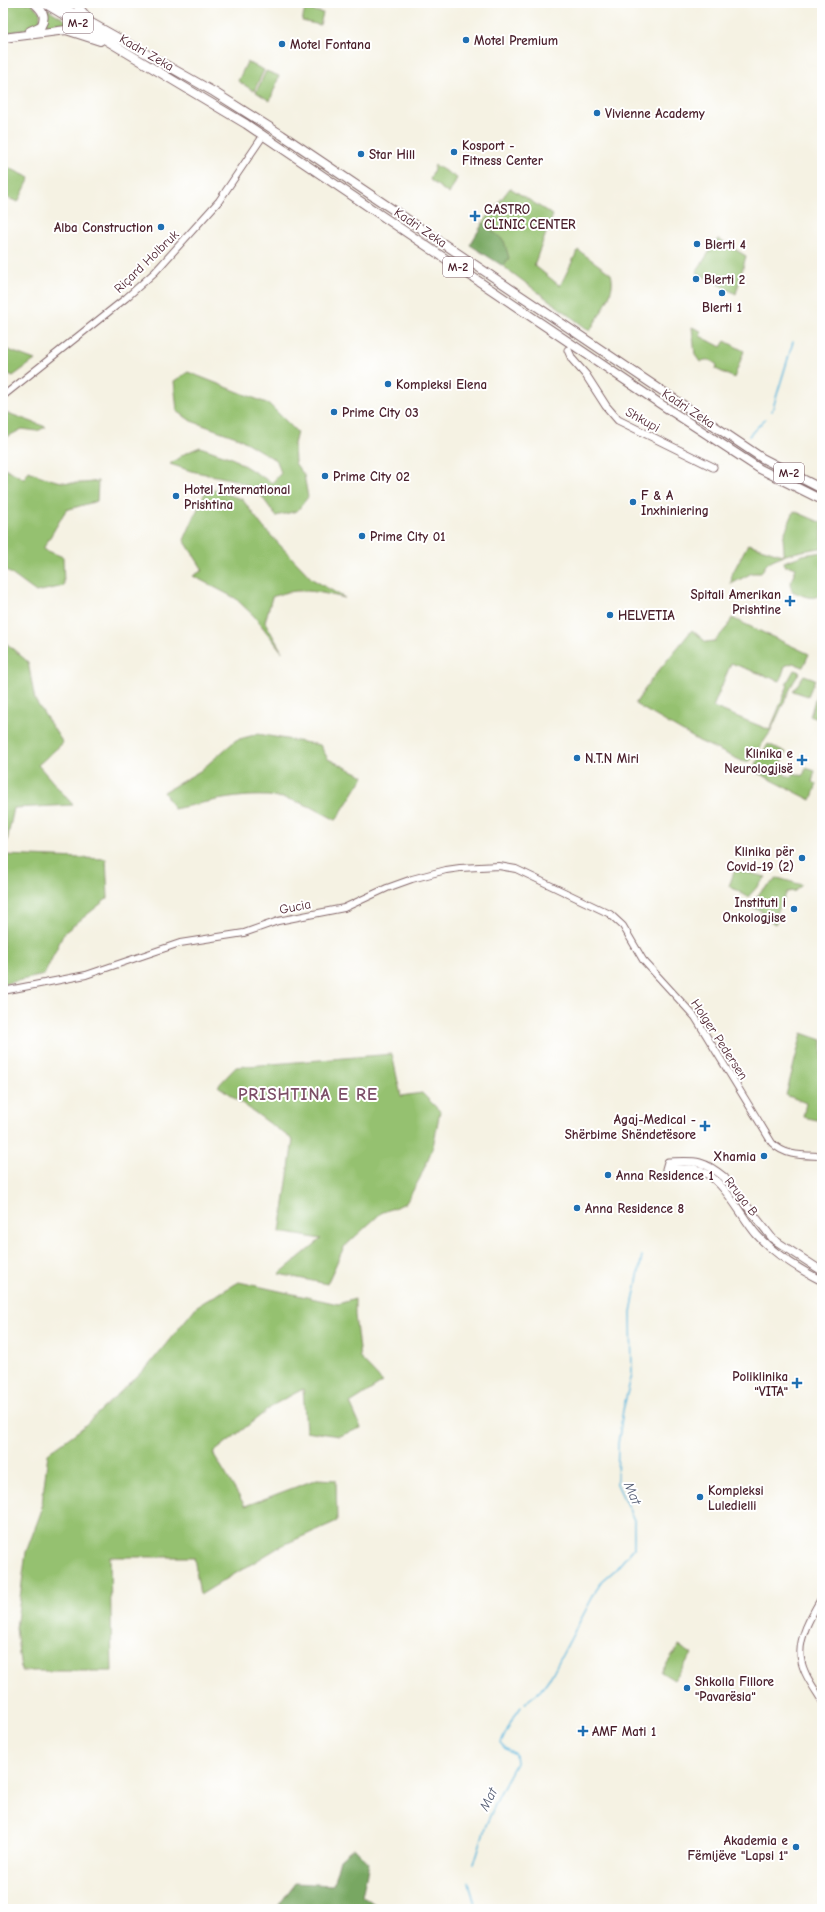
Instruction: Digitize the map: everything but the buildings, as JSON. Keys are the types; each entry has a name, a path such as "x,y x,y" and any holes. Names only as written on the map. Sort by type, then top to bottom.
{"highway":[{"path":"23,35 38,28 43,22 43,12 34,3"},
{"name":"Kadri Zeka","path":"44,3 228,113 662,405 760,469 802,492 822,500"},
{"name":"Kadri Zeka","path":"56,3 214,92 282,135 762,458 822,490"},
{"path":"75,3 80,10 98,26"},
{"path":"3,38 66,30 78,32 112,45"}],"main road":[{"name":"Shkupi","path":"568,350 572,359 584,372 606,406 618,420 713,467"},
{"path":"802,492 822,504"},
{"name":"Rruga B","path":"822,1271 773,1238 724,1177 715,1169 697,1161 668,1162 666,1169 695,1169 710,1176 718,1184 756,1234 768,1246 822,1281"}],"street":[{"name":"Riçard Holbruk","path":"3,396 126,298 155,272 219,201 263,136"},
{"name":"Gucia","path":"3,991 86,975 180,943 244,933 278,921 344,908 387,888 446,870 475,866 507,867 524,872 585,902"},
{"name":"Holger Pedersen","path":"585,902 610,914 616,919 626,930 643,960 680,998 695,1017 772,1143 781,1150 789,1153 822,1156"},
{"path":"822,1598 805,1631 800,1654 803,1667 822,1702"}],"green space":[{"path":"3,3 30,3 40,12 40,23 27,29 3,34"},
{"path":"43,6 84,32 69,29 37,31 46,22 47,11"},
{"path":"305,9 323,13 320,25 302,21"},
{"path":"247,62 264,70 254,91 238,81"},
{"path":"266,71 279,76 270,101 256,92"},
{"path":"3,165 30,178 18,202 3,196"},
{"path":"435,165 457,178 449,194 430,180"},
{"path":"510,188 553,215 534,265 560,286 578,250 611,274 612,289 602,311 590,331 503,266 509,258 483,223"},
{"path":"483,223 504,241 509,258 503,266 470,245"},
{"path":"718,239 746,256 736,294 696,272"},
{"path":"692,327 701,331 700,336 721,347 725,341 744,351 734,378 716,369 717,365 711,361 705,360 700,362 695,355"},
{"path":"3,348 35,360 13,376 3,371"},
{"path":"188,372 269,404 297,432 294,444 295,463 304,475 308,497 297,511 276,516 257,490 235,480 191,471 170,464 184,454 200,447 232,458 272,483 281,473 277,461 239,438 191,421 177,411 174,381"},
{"path":"3,411 46,427 37,431 22,429 3,439"},
{"path":"3,467 24,479 29,471 46,478 63,482 80,483 98,481 97,501 66,510 43,549 63,557 64,586 36,592 3,568"},
{"path":"207,488 242,499 263,527 312,579 345,598 308,591 291,592 272,597 265,622 282,652 254,616 235,598 193,576 203,570 184,540"},
{"path":"794,511 822,523 822,548 778,557 767,564 761,573 752,573 731,584 732,574 748,544 782,555 784,551 783,537"},
{"path":"822,552 822,593 819,596 811,597 792,591 790,584 796,568 785,566 784,562 803,555"},
{"path":"732,618 809,654 803,667 793,663 785,666 780,681 731,663 713,707 770,730 788,685 786,684 794,670 800,672 793,683 769,734 751,760 744,762 699,741 635,704 651,680 692,630 706,642 715,641 728,626"},
{"path":"6,643 28,662 35,700 63,743 38,765 73,805 14,808 4,855 106,859 108,898 64,933 44,975 3,984 3,644"},
{"path":"804,675 815,679 808,696 793,691"},
{"path":"821,681 822,682 822,721 810,716"},
{"path":"258,734 320,745 328,759 364,776 336,820 303,804 283,798 267,796 236,797 174,809 164,792 200,771 236,740"},
{"path":"768,744 786,752 779,767 786,770 784,775 792,777 794,773 803,776 806,768 815,771 812,782 817,784 811,800 752,770"},
{"path":"735,870 766,877 748,897 729,886"},
{"path":"778,878 802,885 795,891 787,892 775,917 778,919 775,924 760,916 762,911 750,907 761,891"},
{"path":"802,1033 822,1040 822,1121 803,1117 806,1103 786,1095"},
{"path":"392,1054 401,1096 422,1093 440,1111 433,1147 420,1178 406,1203 381,1213 344,1247 327,1284 279,1274 321,1239 280,1232 293,1140 218,1086 236,1067"},
{"path":"239,1282 338,1304 355,1299 355,1315 360,1358 383,1382 350,1403 361,1428 339,1436 306,1431 303,1389 275,1404 213,1453 245,1506 317,1479 336,1480 337,1521 281,1546 200,1595 194,1557 110,1557 112,1671 21,1671 16,1628 26,1552 41,1512 48,1453 81,1429 148,1366 197,1306"},
{"path":"679,1646 692,1654 674,1680 661,1672"},
{"path":"354,1847 369,1863 362,1896 380,1909 276,1909 295,1883 333,1885 340,1859"}],"waterway":[{"path":"772,411 793,342"},
{"path":"749,436 765,419"},
{"name":"Mat","path":"525,1703 540,1691 551,1676 600,1583 615,1570 634,1548 634,1520 617,1484 618,1444 623,1410 632,1374 631,1312 642,1256"},
{"name":"Mat","path":"474,1864 486,1825 502,1789 516,1763 515,1754 503,1747 501,1743 512,1720 521,1707"},
{"name":"Mat","path":"469,1882 476,1909"}],"place":[{"name":"Motel Premium","path":"466,40"},
{"name":"Motel Fontana","path":"282,44"},
{"name":"Vivienne Academy","path":"597,113"},
{"name":"Kosport - Fitness Center","path":"454,152"},
{"name":"Star Hill","path":"361,154"},
{"name":"GASTRO CLINIC CENTER","path":"475,216"},
{"name":"Alba Construction","path":"161,227"},
{"name":"Blerti 4","path":"697,244"},
{"name":"Blerti 2","path":"696,279"},
{"name":"Blerti 1","path":"722,293"},
{"name":"Kompleksi Elena","path":"388,384"},
{"name":"Prime City 03","path":"334,412"},
{"name":"Prime City 02","path":"325,476"},
{"name":"Hotel International Prishtina","path":"176,496"},
{"name":"F & A Inxhiniering","path":"633,502"},
{"name":"Prime City 01","path":"362,536"},
{"name":"Spitali Amerikan Prishtine","path":"790,601"},
{"name":"HELVETIA","path":"610,615"},
{"name":"N.T.N Miri","path":"577,758"},
{"name":"Klinika e Neurologjisë","path":"802,760"},
{"name":"Klinika për Covid-19 (2)","path":"802,858"},
{"name":"Instituti i Onkologjise","path":"794,909"},
{"name":"Agaj-Medical - Shërbime Shëndetësore","path":"705,1126"},
{"name":"Xhamia","path":"764,1156"},
{"name":"Anna Residence 1","path":"608,1175"},
{"name":"Anna Residence 8","path":"577,1208"},
{"name":"Poliklinika \"VITA\"","path":"797,1383"},
{"name":"Kompleksi Luledielli","path":"700,1497"},
{"name":"Shkolla Fillore \"Pavarësia\"","path":"687,1688"},
{"name":"AMF Mati 1","path":"583,1731"},
{"name":"Akademia e Fëmijëve \"Lapsi 1\"","path":"796,1847"}],"district":[{"name":"PRISHTINA E RE","path":"308,1094"}]}
